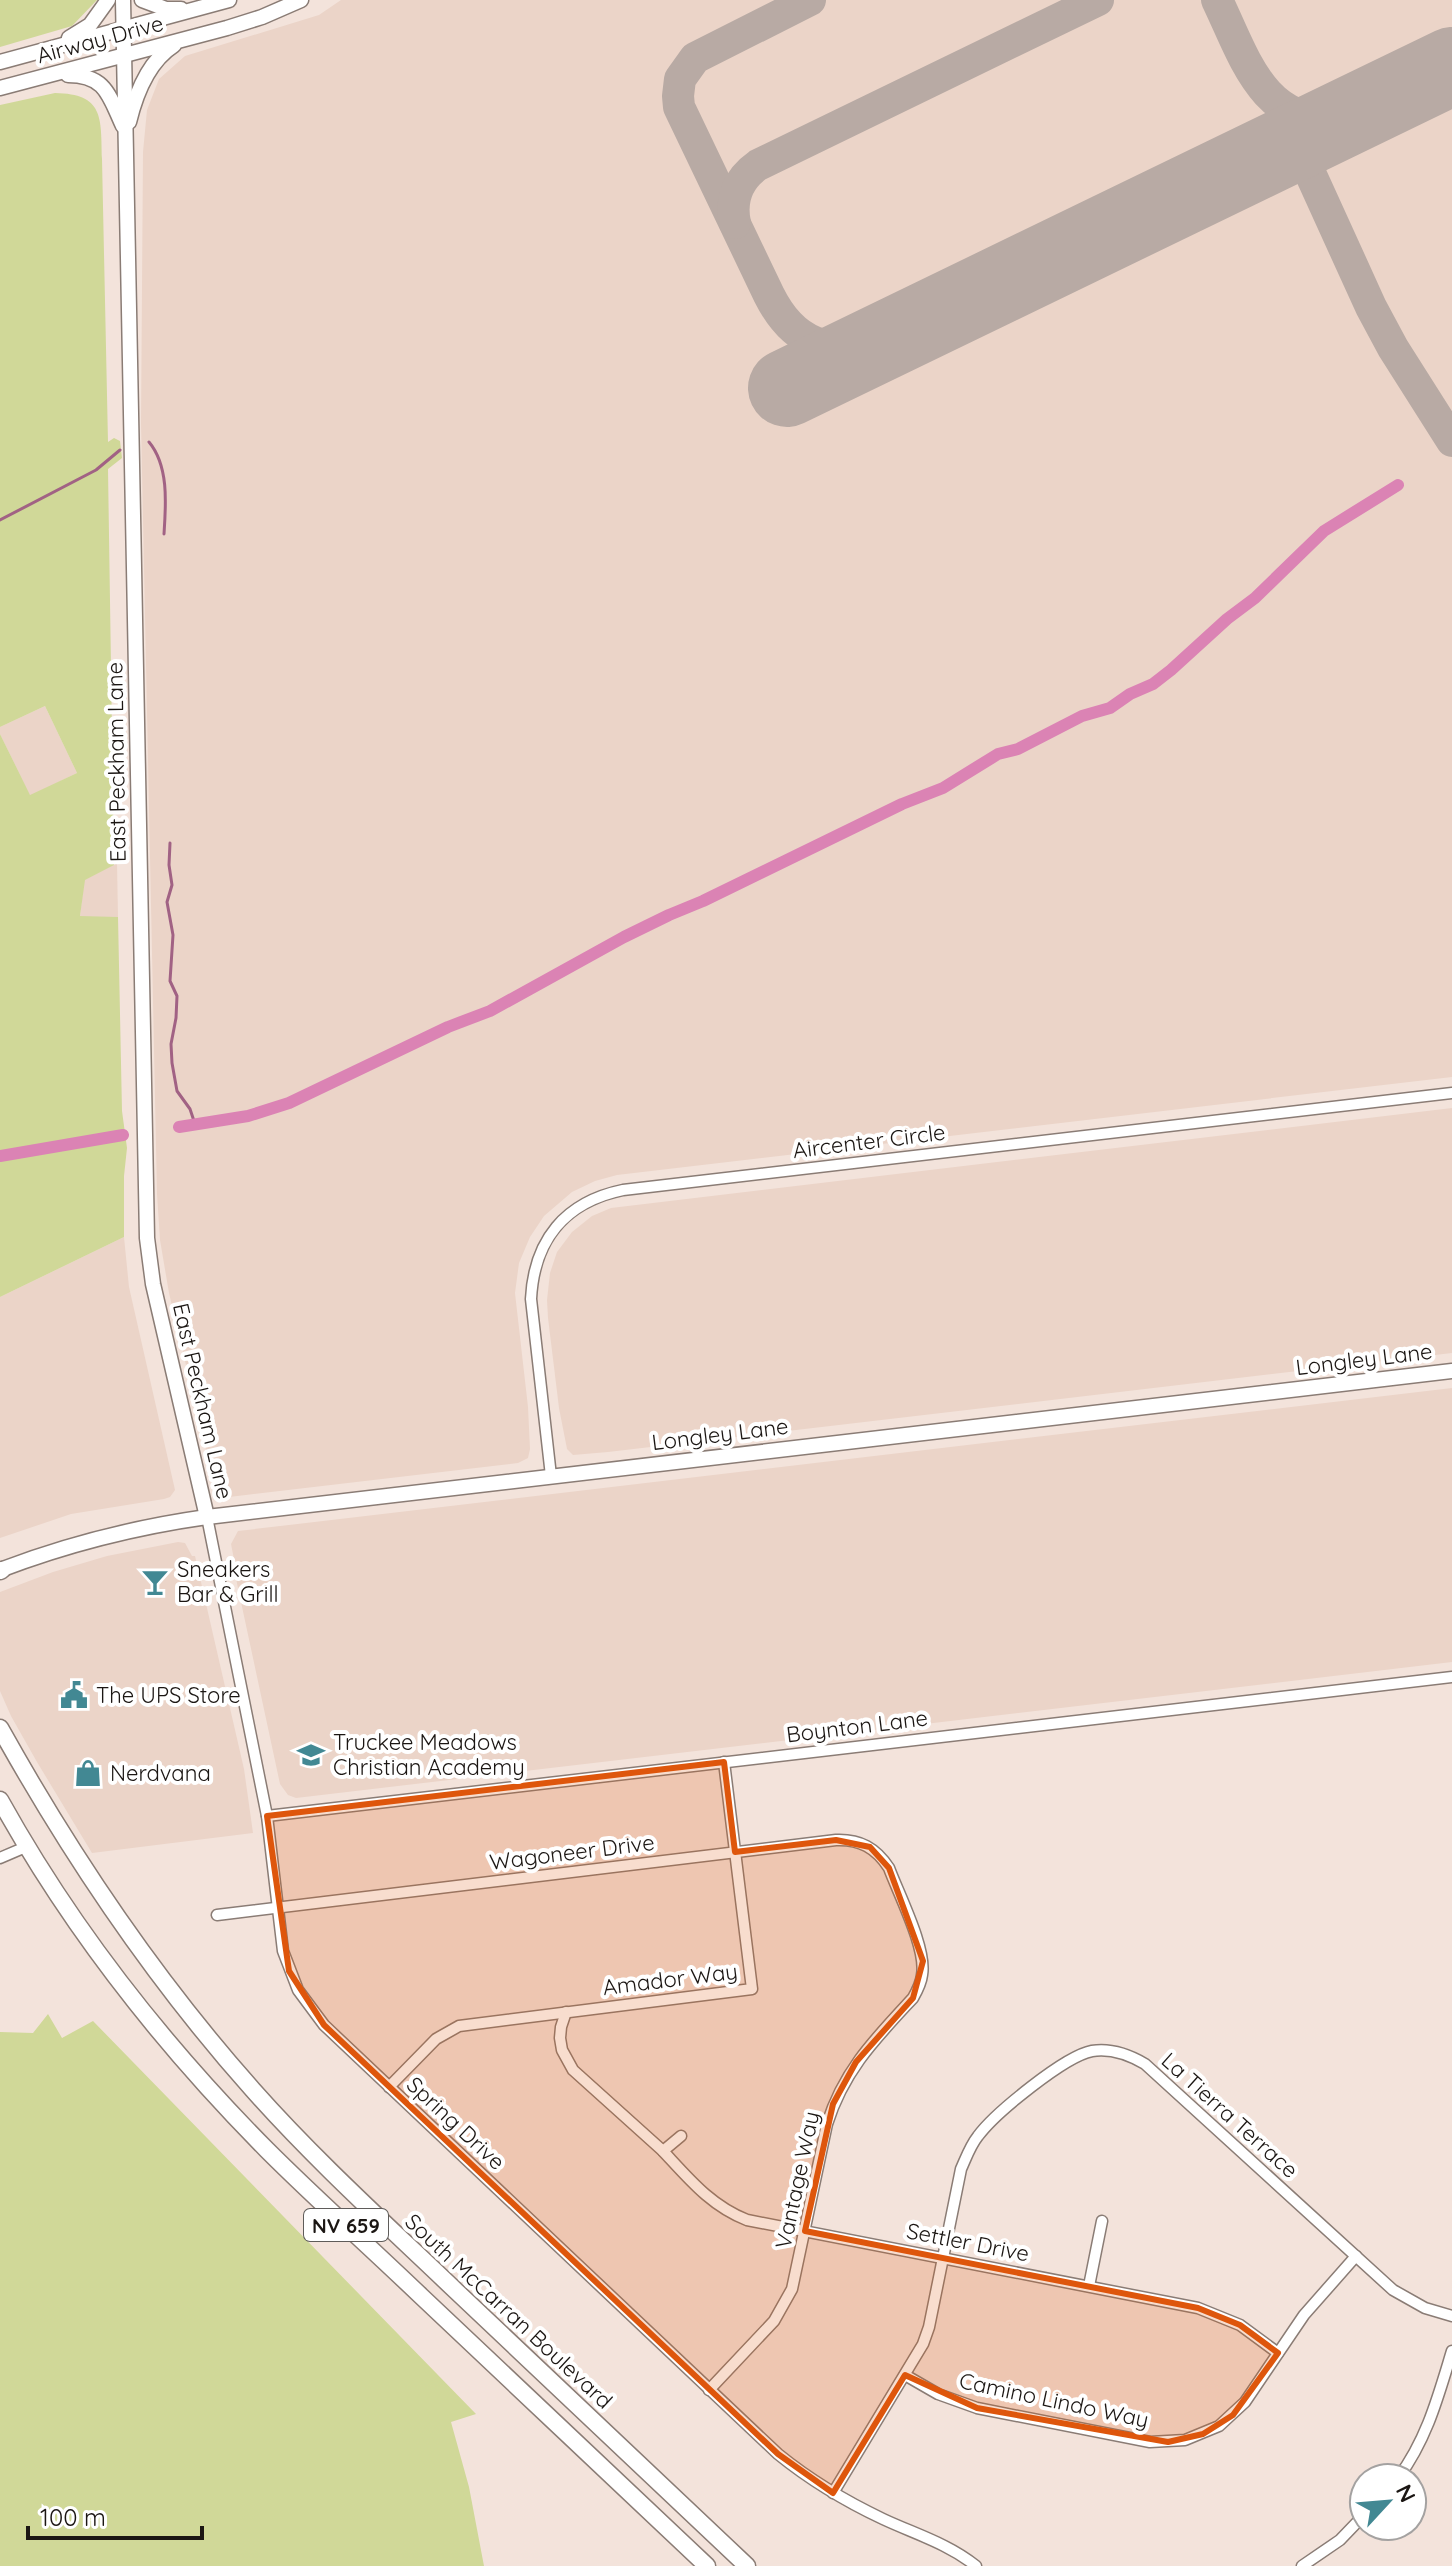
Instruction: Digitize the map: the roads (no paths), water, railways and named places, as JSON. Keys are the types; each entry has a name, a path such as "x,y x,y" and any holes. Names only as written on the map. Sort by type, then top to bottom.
{"main road":[{"path":"49,49 90,25 108,0"},
{"name":"East Peckham Lane","path":"123,0 147,1238 153,1284 207,1517"},
{"path":"142,0 166,9 198,9"},
{"name":"Airway Drive","path":"0,62 229,0"},
{"name":"Airway Drive","path":"0,88 262,17 301,0"},
{"path":"126,134 151,67 164,51 183,40"},
{"path":"51,75 77,75 100,83 126,134"},
{"name":"Longley Lane","path":"1,1570 92,1539 136,1528 207,1517 1452,1371"},
{"name":"South McCarran Boulevard","path":"0,1728 65,1837 133,1940 254,2091 355,2195 747,2566"},
{"name":"NV 659","path":"0,1800 91,1942 186,2062 266,2148 707,2566"}],"street":[{"name":"Aircenter Circle","path":"551,1476 531,1282 538,1256 550,1235 573,1211 589,1201 623,1190 1452,1093"},
{"name":"Spring Drive","path":"207,1517 267,1816 283,1951 298,1990 324,2025 778,2454 833,2493 930,2537 976,2566"},
{"name":"Boynton Lane","path":"267,1816 1452,1677"},
{"name":"Amador Way","path":"389,2087 436,2039 447,2031 470,2024 752,1989 724,1762"},
{"name":"Wagoneer Drive","path":"217,1915 836,1840 858,1842 870,1847"},
{"path":"0,1858 28,1846"},
{"name":"Vantage Way","path":"709,2390 774,2321 785,2304 798,2271 827,2124 838,2093 856,2062 920,1986 923,1974 920,1949 889,1868 870,1847"},
{"name":"Settler Drive","path":"566,2012 560,2038 562,2050 573,2070 663,2151 703,2195 731,2213 747,2220 1198,2308 1219,2315 1250,2332 1278,2353"},
{"name":"La Tierra Terrace","path":"833,2493 923,2344 961,2169 977,2137 989,2123 1062,2064 1081,2054 1104,2050 1120,2052 1145,2064 1356,2256 1408,2299 1452,2316"},
{"path":"663,2151 681,2136"},
{"path":"1089,2286 1102,2221"},
{"name":"Camino Lindo Way","path":"905,2375 938,2394 977,2408 1150,2442 1168,2442 1203,2434 1233,2415 1245,2402 1304,2315 1356,2256"},
{"path":"1410,2462 1428,2428 1452,2351"},
{"path":"1302,2566 1348,2532"}],"waterway":[{"path":"149,442 163,474 164,534"},
{"path":"0,520 96,470 120,450"},
{"path":"179,1127 248,1116 289,1103 448,1027 490,1011 624,937 902,804 943,788 998,754 1018,749 1082,716 1110,708 1171,670 1255,598 1324,531 1398,485"},
{"path":"170,843 172,885 167,902 173,935 170,981 177,996 171,1044 172,1063 177,1091 190,1109 195,1124"},
{"path":"0,1156 123,1135"}],"place":[{"name":"Sneakers Bar & Grill","path":"155,1582"},
{"name":"The UPS Store","path":"74,1695"},
{"name":"Truckee Meadows Christian Academy","path":"311,1755"},
{"name":"Nerdvana","path":"88,1773"}]}
